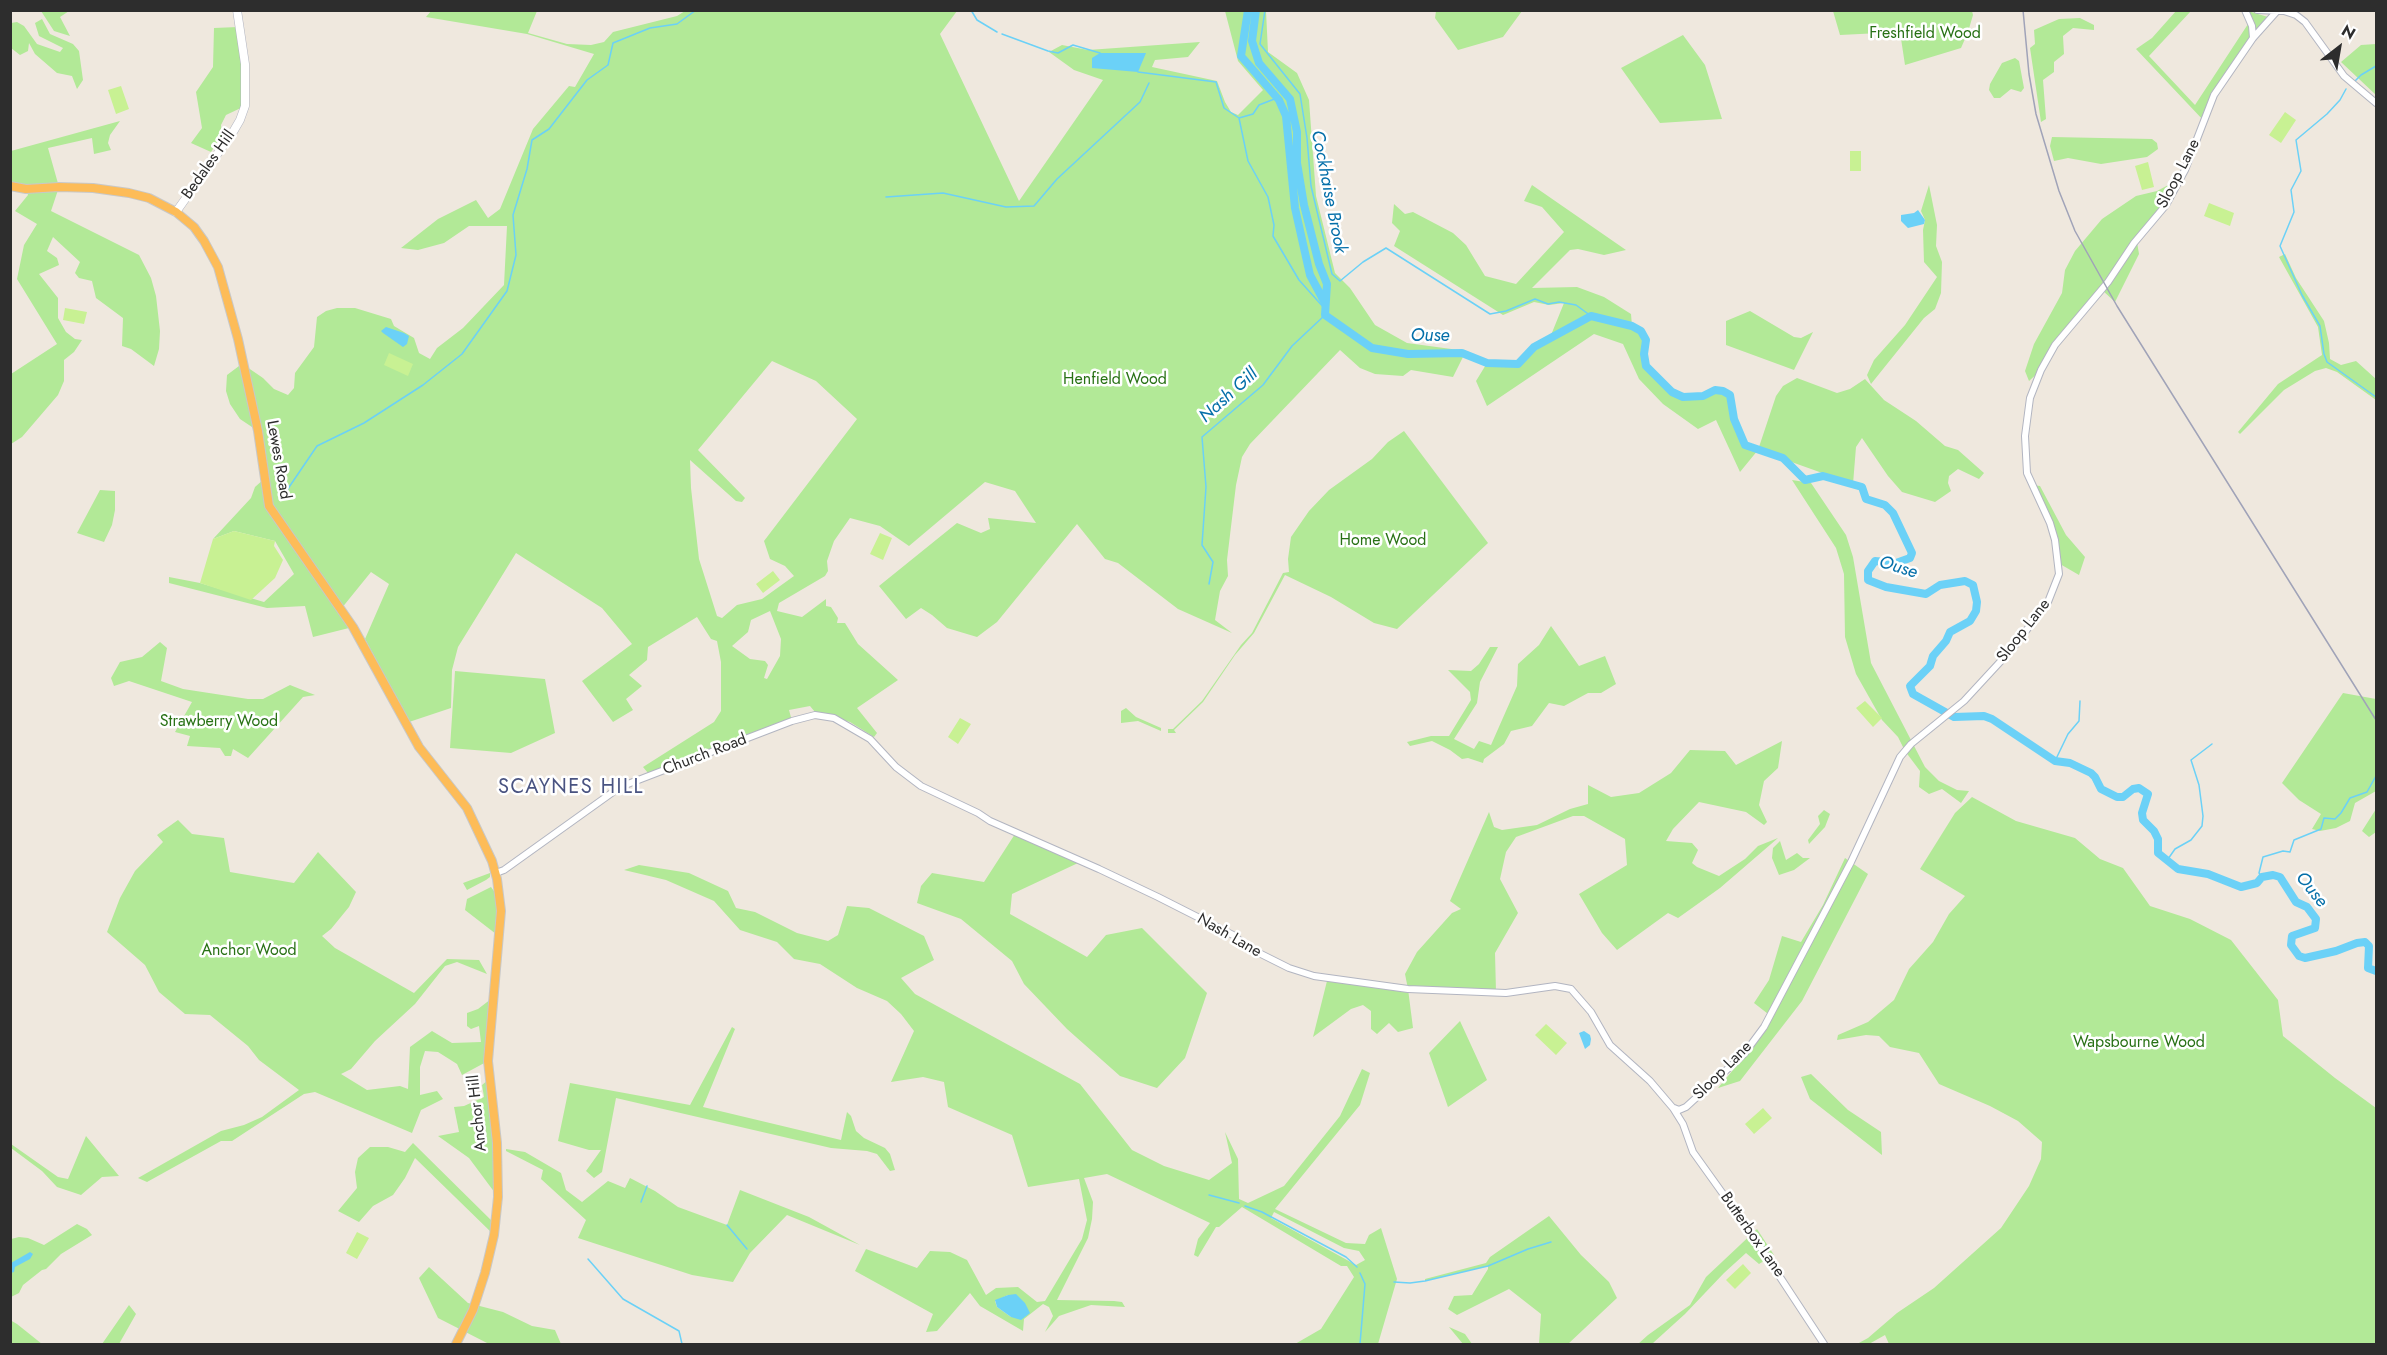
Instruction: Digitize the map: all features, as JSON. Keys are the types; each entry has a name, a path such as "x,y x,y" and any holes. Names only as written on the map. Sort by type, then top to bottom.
{"highway":[{"name":"Lewes Road","path":"10,186 26,189 93,188 129,193 149,198 176,212 194,227 218,267 247,379 258,431 269,506 353,627 419,747 466,807 496,873"},
{"name":"Anchor Hill","path":"456,1344 473,1310 485,1273 494,1235 498,1197 496,1143 488,1061 501,926 500,895 496,873"}],"main road":[{"name":"Bedales Hill","path":"176,212 233,132 245,106 245,64 237,10"}],"street":[{"path":"2245,10 2252,26 2253,38"},
{"path":"2257,10 2290,11 2305,22 2344,76 2376,103"},
{"name":"Sloop Lane","path":"1673,1108 1679,1110 1686,1107 1744,1054 1764,1027 1851,862 1900,757 1911,744 1954,711 1996,667 2048,602 2058,579 2055,540 2050,522 2027,473 2025,436 2031,398 2041,370 2055,345 2166,205 2185,170 2214,95 2253,38 2278,11"},
{"name":"Church Road","path":"496,873 504,870 620,788 784,724 809,716 828,717 844,722 862,734"},
{"name":"Nash Lane","path":"862,734 896,767 921,786 990,821 1158,897 1233,935 1249,948 1288,968 1314,976 1408,989 1506,993 1555,986 1571,989 1591,1012 1610,1045"},
{"name":"Butterbox Lane","path":"1610,1045 1643,1074 1673,1108 1683,1125 1693,1152 1751,1233 1824,1344"},
{"path":"1683,1125 1686,1107"}],"green space":[{"path":"1436,10 1522,11 1503,37 1458,50 1435,18"},
{"path":"41,11 69,11 60,17 70,36 54,31"},
{"name":"Henfield Wood","path":"431,11 537,11 528,33 567,44 591,45 604,42 613,32 677,16 685,11 957,11 940,34 1019,201 1103,80 1074,70 1049,52 1062,45 1088,50 1200,42 1188,57 1155,60 1152,67 1217,81 1231,112 1238,115 1263,90 1238,61 1225,11 1266,11 1268,52 1297,73 1309,100 1316,196 1335,273 1350,288 1375,325 1407,343 1466,351 1453,377 1411,370 1403,376 1375,374 1360,368 1340,350 1250,444 1242,457 1236,485 1227,560 1228,576 1220,591 1215,620 1232,633 1178,609 1118,563 1105,559 1077,524 997,622 977,637 947,628 921,608 906,619 879,586 957,523 981,533 990,529 988,518 1036,523 1015,491 985,482 909,546 880,526 850,518 834,541 825,576 779,603 777,611 802,617 826,599 826,606 831,607 838,618 837,623 845,623 858,644 898,680 857,708 877,733 874,737 850,722 815,712 810,706 789,710 792,721 652,775 648,773 643,767 714,722 721,711 721,662 717,641 711,639 697,617 648,647 647,660 629,675 642,686 626,699 633,710 613,722 582,681 632,644 602,608 516,553 458,647 452,670 451,708 409,722 365,639 389,584 371,572 341,609 353,627 313,637 305,606 267,608 169,583 169,577 200,583 264,602 294,574 275,541 234,531 213,539 251,498 255,487 264,479 258,431 240,419 230,404 226,391 227,375 244,365 274,389 288,395 294,388 295,373 314,347 317,317 337,308 355,308 391,319 394,326 414,338 419,353 430,359 437,348 463,328 504,285 507,226 469,226 444,243 418,250 401,248 438,219 476,200 488,218 500,209 533,129 569,86 575,87 594,54 527,34 426,17","holes":["772,361 816,381 857,419 764,541 770,559 785,566 794,576 762,599 737,605 722,618 717,616 699,559 690,460 736,501 742,502 745,498 698,450","770,611 781,639 780,656 767,679 764,678 768,665 765,661 750,659 732,646 748,632 751,620"]},
{"name":"Freshfield Wood","path":"1833,11 1972,11 1968,32 1961,48 1905,65 1900,32 1840,35"},
{"path":"2176,11 2191,11 2149,56 2195,105 2250,21 2253,38 2214,95 2204,121 2136,49 2152,38"},
{"path":"2248,11 2268,17 2256,33 2253,19"},
{"path":"2080,18 2094,25 2094,30 2073,28 2063,36 2064,54 2054,62 2054,72 2043,80 2046,119 2041,122 2030,48 2035,44 2034,30 2059,19"},
{"path":"42,19 50,34 73,44 79,51 83,80 77,89 72,76 57,73 35,54 29,43 28,51 20,55 11,48 11,23 17,22 24,26 37,44 60,52 63,48 39,36 35,23"},
{"path":"238,27 245,64 245,106 226,115 221,125 222,135 211,152 191,143 202,128 196,92 213,67 214,28"},
{"path":"1683,35 1705,65 1722,119 1660,123 1621,68"},
{"path":"2376,44 2376,95 2341,62 2361,45"},
{"path":"2015,58 2019,61 2024,88 2021,92 2011,89 2000,98 1994,98 1989,90 1990,84 2002,63"},
{"path":"121,86 129,109 116,114 108,90"},
{"path":"2285,112 2296,120 2281,143 2269,135"},
{"path":"120,121 110,135 108,143 111,150 94,154 92,138 48,148 59,187 51,211 139,255 151,278 156,296 160,331 159,349 154,366 131,349 122,346 123,318 96,298 92,281 79,278 75,273 80,262 53,237 47,251 57,258 59,265 39,274 58,298 58,318 66,332 75,339 82,340 74,352 64,360 64,381 58,395 22,437 11,444 11,374 57,344 17,279 24,245 37,224 15,211 28,195 26,189 11,186 11,151"},
{"path":"2052,137 2152,139 2157,143 2158,149 2147,157 2101,164 2068,158 2054,161 2050,146"},
{"path":"1850,151 1861,151 1861,171 1850,171"},
{"path":"2148,162 2154,187 2142,190 2135,166"},
{"path":"2174,182 2166,205 2137,242 2139,254 2115,302 2102,290 2055,345 2041,370 2029,381 2025,371 2034,344 2062,293 2065,270 2075,251 2102,219 2136,196 2157,191"},
{"path":"1532,185 1626,250 1604,255 1578,249 1570,250 1532,288 1577,287 1604,297 1631,314 1632,326 1641,331 1646,340 1644,354 1646,367 1672,392 1683,397 1703,396 1715,390 1730,395 1734,419 1745,445 1758,450 1740,472 1716,420 1698,429 1663,404 1639,379 1623,344 1594,334 1487,406 1476,381 1487,363 1518,364 1549,340 1564,303 1549,305 1534,302 1503,315 1394,246 1400,231 1392,223 1394,204 1405,214 1413,212 1453,233 1466,245 1485,276 1516,284 1564,232 1542,207 1524,201"},
{"path":"1929,185 1937,225 1936,246 1942,262 1941,293 1935,309 1924,318 1871,384 1867,375 1874,360 1905,325 1937,277 1924,262 1925,220 1921,211"},
{"path":"2209,203 2234,213 2230,226 2204,216"},
{"path":"2285,254 2296,278 2324,321 2330,359 2341,365 2356,361 2376,379 2376,400 2337,372 2326,368 2315,371 2284,390 2240,434 2238,432 2278,384 2322,355 2318,327 2279,257"},
{"path":"65,308 87,312 84,324 63,320"},
{"path":"1750,311 1794,337 1801,338 1813,332 1794,370 1726,345 1726,321"},
{"path":"389,353 413,364 408,376 384,365"},
{"path":"1797,378 1837,393 1850,389 1865,379 1884,400 1916,421 1945,446 1958,450 1984,473 1979,479 1958,469 1949,476 1948,483 1951,491 1935,502 1902,492 1862,438 1856,447 1853,484 1758,450 1776,396 1783,386"},
{"name":"Home Wood","path":"1404,431 1488,543 1397,629 1374,623 1331,597 1285,575 1254,633 1235,655 1203,702 1174,730 1176,733 1168,733 1168,729 1173,729 1202,701 1241,645 1252,633 1283,573 1289,572 1291,537 1309,511 1329,490 1372,459 1388,442"},
{"path":"1792,480 1811,483 1846,535 1853,557 1871,663 1925,767 1939,781 1957,790 1969,791 1961,803 1942,789 1929,794 1919,787 1920,771 1898,737 1882,720 1856,674 1845,637 1844,574 1836,548"},
{"path":"2033,485 2040,486 2066,535 2085,557 2079,575 2060,564 2055,537"},
{"path":"100,490 115,491 112,525 104,542 77,533"},
{"path":"234,531 275,541 274,546 283,560 275,578 251,600 200,583 213,539"},
{"path":"880,533 892,538 883,560 870,554"},
{"path":"773,571 780,580 763,593 756,584"},
{"path":"1551,626 1579,666 1605,656 1616,684 1601,693 1588,693 1564,706 1549,703 1532,726 1511,731 1504,744 1484,759 1483,763 1468,758 1462,759 1432,741 1410,746 1407,742 1431,736 1449,736 1471,700 1470,692 1448,670 1471,671 1479,664 1490,647 1498,647 1480,682 1477,703 1454,739 1474,749 1479,741 1491,745 1517,686 1518,664 1539,645"},
{"name":"Strawberry Wood","path":"160,642 167,648 161,681 183,689 248,699 263,699 290,685 315,695 303,697 248,758 233,749 231,756 225,756 220,748 187,746 190,736 175,732 192,702 129,681 114,686 111,678 120,662 142,657"},
{"path":"455,671 545,679 555,733 511,753 450,748"},
{"path":"2343,693 2376,699 2376,791 2355,803 2350,821 2336,828 2320,831 2312,829 2321,814 2299,800 2282,783"},
{"path":"1865,701 1882,718 1873,727 1856,708"},
{"path":"1126,708 1136,717 1161,728 1161,731 1138,721 1121,723 1121,711"},
{"path":"960,718 971,724 958,744 948,737"},
{"path":"1782,741 1778,768 1764,781 1759,805 1767,822 1764,825 1746,812 1699,802 1673,829 1666,841 1692,843 1698,850 1692,863 1719,876 1745,859 1758,846 1778,838 1720,888 1678,918 1668,913 1617,950 1602,933 1579,894 1627,865 1625,839 1584,816 1573,816 1516,837 1506,852 1500,879 1518,913 1495,953 1496,992 1408,989 1405,974 1417,952 1452,913 1461,909 1450,901 1489,812 1494,827 1502,830 1537,825 1570,809 1588,804 1588,785 1611,797 1639,793 1671,773 1690,750 1725,751 1736,765"},
{"name":"Wapsbourne Wood","path":"1972,797 2016,821 2075,838 2100,859 2123,868 2150,906 2190,919 2231,940 2278,1000 2283,1036 2376,1108 2376,1344 1889,1344 1885,1335 1869,1344 1857,1344 1934,1288 2001,1228 2029,1186 2041,1159 2042,1142 2018,1121 1939,1084 1919,1053 1890,1047 1879,1036 1866,1035 1837,1040 1838,1035 1868,1022 1894,1000 1909,969 1933,942 1949,914 1965,896 1920,869 1955,813"},
{"path":"2376,809 2376,832 2369,837 2362,831"},
{"path":"1824,810 1830,814 1825,827 1809,844 1808,840 1820,824 1818,816"},
{"name":"Anchor Wood","path":"178,820 192,834 224,838 230,872 294,883 318,852 356,892 349,907 331,929 322,936 335,948 414,993 447,959 479,960 487,974 457,962 445,966 415,1004 375,1041 351,1069 341,1074 367,1090 400,1086 408,1089 410,1047 432,1031 452,1043 481,1042 479,1026 471,1029 467,1026 467,1013 478,1009 491,999 488,1061 462,1075 457,1064 438,1052 425,1051 420,1067 420,1095 437,1091 443,1099 421,1110 412,1133 315,1092 304,1094 232,1141 221,1141 147,1182 138,1178 221,1131 262,1117 299,1090 259,1060 248,1046 210,1015 185,1014 159,992 145,965 107,932 120,898 135,871 163,842 157,835"},
{"path":"1015,834 1078,863 1012,894 1010,914 1087,957 1106,935 1142,928 1207,993 1185,1058 1157,1088 1120,1076 1067,1029 1024,984 1012,961 961,919 917,903 921,886 932,873 984,882"},
{"path":"1780,841 1786,860 1797,853 1803,858 1810,858 1794,870 1779,875 1772,858 1773,848"},
{"path":"1845,858 1868,874 1802,1001 1740,1081 1718,1088 1752,1047 1772,1017 1754,1003 1769,980 1782,936 1801,942 1823,905"},
{"path":"639,865 689,873 728,891 736,908 755,912 797,933 828,941 838,935 847,906 869,908 924,936 934,960 901,978 915,994 1080,1084 1132,1150 1164,1166 1209,1180 1232,1163 1225,1132 1238,1159 1239,1199 1248,1203 1284,1186 1340,1116 1362,1069 1370,1073 1360,1105 1275,1209 1346,1243 1365,1244 1369,1235 1381,1228 1397,1279 1378,1344 1295,1344 1321,1329 1354,1277 1347,1266 1341,1266 1242,1207 1219,1227 1216,1227 1198,1257 1194,1255 1198,1239 1210,1223 1107,1174 1084,1178 1093,1202 1088,1238 1057,1300 1114,1301 1122,1302 1125,1307 1091,1305 1059,1316 1045,1332 1053,1316 1049,1307 1043,1304 1024,1319 1023,1331 980,1306 970,1293 937,1331 926,1332 933,1314 855,1271 866,1249 917,1268 930,1251 950,1252 967,1260 986,1295 996,1288 1018,1287 1037,1302 1045,1301 1082,1239 1087,1220 1079,1179 1028,1187 1012,1135 948,1107 944,1082 923,1077 891,1082 914,1031 887,1001 857,988 820,964 794,959 777,942 740,930 714,901 666,880 624,870","holes":["1274,1212 1344,1248 1359,1251 1365,1260 1356,1265 1271,1218","1008,1295 1011,1317 997,1307 995,1301"]},
{"path":"490,873 490,877 486,880 467,890 463,883"},
{"path":"491,887 496,894 496,934 465,910 467,899"},
{"path":"1327,981 1408,989 1413,1028 1398,1032 1389,1023 1377,1034 1371,1029 1371,1011 1363,1005 1351,1009 1313,1037"},
{"path":"1460,1021 1487,1080 1448,1107 1429,1053"},
{"path":"1546,1024 1567,1043 1556,1055 1535,1035"},
{"path":"732,1027 735,1029 703,1107 841,1140 847,1112 851,1116 856,1131 864,1138 885,1148 890,1154 895,1170 890,1171 877,1154 867,1151 831,1148 616,1098 602,1172 594,1178 586,1171 601,1150 589,1150 558,1141 570,1083 690,1105"},
{"path":"1811,1074 1848,1110 1881,1132 1882,1155 1810,1099 1801,1077"},
{"path":"488,1080 498,1197 469,1158 438,1136 459,1132 454,1107 464,1106 484,1097 482,1085"},
{"path":"1763,1108 1772,1118 1754,1134 1745,1124"},
{"path":"86,1136 119,1176 102,1177 81,1195 57,1187 42,1171 11,1148 11,1144 58,1177 68,1179"},
{"path":"413,1143 495,1224 494,1235 415,1158 393,1195 373,1206 359,1222 338,1211 357,1188 355,1172 358,1158 370,1147 388,1147 405,1152"},
{"path":"506,1149 525,1152 561,1173 566,1190 582,1202 608,1181 625,1188 630,1178 655,1191 678,1207 727,1225 740,1190 809,1217 860,1245 787,1215 750,1253 733,1282 692,1275 578,1238 586,1220 541,1179 543,1170"},
{"path":"1549,1216 1581,1255 1609,1282 1617,1298 1568,1344 1539,1344 1541,1314 1509,1289 1457,1315 1448,1309 1454,1296 1472,1295 1488,1266 1425,1281 1425,1279 1486,1263 1490,1257"},
{"path":"77,1224 87,1229 92,1235 61,1254 46,1269 23,1285 19,1293 11,1297 11,1239 28,1238 44,1245"},
{"path":"1757,1229 1774,1255 1759,1264 1746,1253 1654,1344 1638,1344 1690,1305 1706,1277"},
{"path":"357,1232 369,1238 357,1259 346,1253"},
{"path":"1743,1264 1751,1273 1735,1289 1726,1280"},
{"path":"429,1267 468,1303 503,1312 532,1326 555,1330 561,1344 489,1344 438,1318 419,1278"},
{"path":"129,1305 136,1314 119,1344 102,1344"},
{"path":"10,1320 17,1324 42,1344 11,1344"},
{"path":"1449,1327 1465,1334 1472,1344 1463,1344"}],"water":[{"path":"1100,53 1146,53 1138,72 1092,68 1092,58"},
{"path":"1918,210 1925,220 1924,224 1908,228 1901,221 1901,215"},
{"path":"386,327 409,336 407,344 403,347 383,333 381,331"},
{"path":"1584,1031 1590,1035 1591,1039 1590,1045 1585,1049 1579,1033"},
{"path":"30,1252 33,1254 30,1259 15,1267 14,1272 11,1273 11,1263"},
{"path":"1016,1294 1025,1303 1030,1313 1021,1320 1011,1317 997,1307 995,1300"}],"waterway":[{"path":"281,499 317,446 364,423 423,385 462,354 507,291 516,255 513,215 527,169 532,140 549,129 587,80 608,65 613,43 650,28 677,24 696,10"},
{"path":"971,10 977,20 997,32"},
{"path":"1248,10 1241,56 1279,100 1286,116 1295,208 1310,275 1325,303"},
{"name":"Ouse","path":"1256,10 1252,41 1259,63 1290,99 1297,132 1297,163 1304,205 1319,264 1327,284 1325,315 1372,348 1408,354 1462,353 1487,363 1518,364 1534,347 1591,316 1632,326 1641,331 1646,340 1644,354 1646,366 1672,392 1683,397 1703,396 1715,390 1730,395 1734,419 1745,445 1783,458 1805,480 1823,476 1862,487 1866,499 1885,505 1893,513 1912,553 1910,558 1896,563 1875,561 1868,571 1868,580 1886,587 1926,594 1940,585 1965,581 1973,585 1977,602 1976,611 1970,621 1950,632 1946,641 1933,656 1930,666 1910,686 1913,694 1954,717 1984,716 1992,719 2055,761 2070,763 2091,773 2101,789 2117,797 2123,797 2133,789 2139,788 2148,794 2142,813 2143,820 2154,831 2158,839 2158,853 2178,869 2208,874 2241,887 2257,883 2262,877 2273,875 2280,877 2296,902 2307,907 2316,919 2315,928 2292,936 2291,945 2299,956 2305,958 2365,942 2369,946 2368,968 2376,971"},
{"name":"Cockhaise Brook","path":"1265,10 1260,44 1300,94 1311,186 1332,274 1340,281 1363,262 1386,248 1490,314 1506,311 1535,299 1548,304 1559,302 1576,305 1591,316"},
{"path":"1002,34 1058,53 1073,45 1100,53"},
{"path":"2355,81 2376,66"},
{"path":"1138,72 1216,82 1224,108 1239,118 1253,114 1259,105 1277,98"},
{"path":"886,197 943,193 1006,207 1034,206 1057,179 1140,102 1149,83"},
{"path":"2346,89 2340,100 2327,114 2296,140 2301,171 2291,190 2294,212 2280,246 2302,295 2320,326 2327,362 2376,397"},
{"path":"1239,118 1248,161 1268,197 1274,225 1273,236 1299,280 1325,309"},
{"name":"Nash Gill","path":"1209,584 1213,562 1202,545 1206,487 1202,437 1263,385 1292,346 1325,315"},
{"path":"2055,761 2068,734 2079,721 2080,701"},
{"path":"2168,859 2175,849 2191,840 2202,826 2199,785 2191,760 2212,744"},
{"path":"2262,877 2259,873 2263,857 2283,851 2290,852 2294,840 2321,829 2324,818 2335,819 2350,798 2367,792 2376,776"},
{"path":"641,1202 647,1186"},
{"path":"1209,1195 1239,1203"},
{"path":"1245,1206 1262,1212 1346,1257 1357,1267"},
{"path":"727,1225 747,1249"},
{"path":"1394,1282 1425,1281 1488,1266 1551,1242"},
{"path":"588,1259 623,1299 679,1331 682,1344"},
{"path":"1360,1273 1365,1284 1360,1344"}],"railway":[{"path":"2023,10 2029,74 2036,114 2059,191 2075,231 2117,306 2376,720"}],"district":[{"name":"SCAYNES HILL","path":"571,788"}]}
